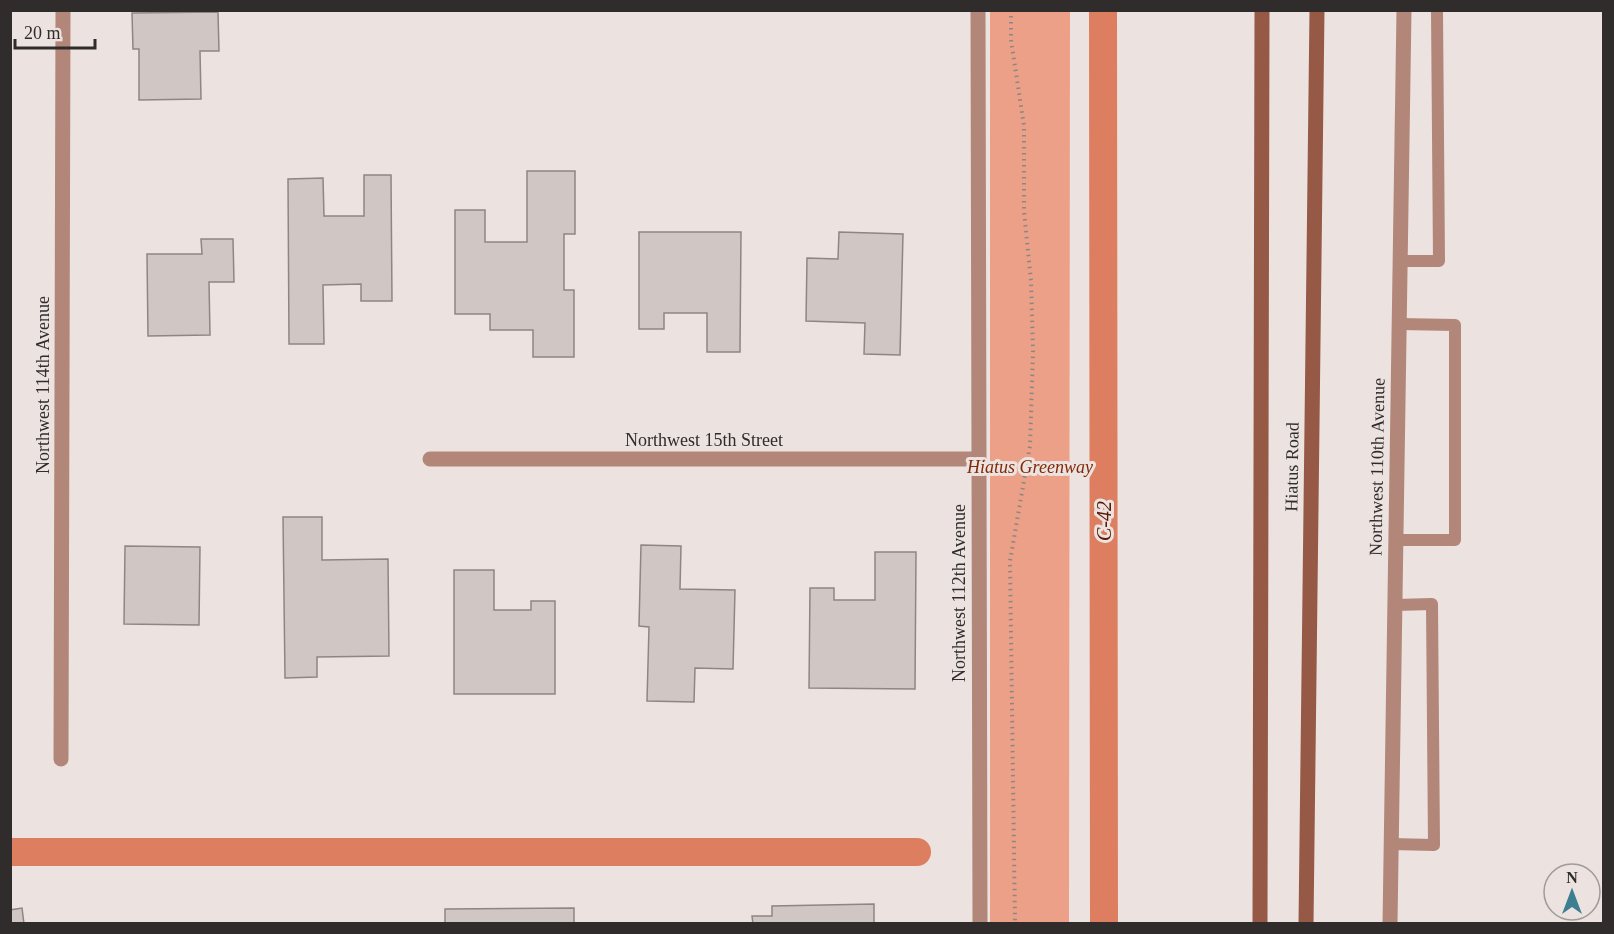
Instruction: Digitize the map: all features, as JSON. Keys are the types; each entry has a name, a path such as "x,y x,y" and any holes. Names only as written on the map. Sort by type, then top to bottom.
{"main road":[{"name":"Hiatus Road","path":"1260,924 1263,10"},
{"name":"Hiatus Road","path":"1306,924 1317,10"}],"street":[{"name":"Northwest 114th Avenue","path":"61,759 63,10"},
{"name":"Northwest 112th Avenue","path":"978,10 980,924"},
{"name":"Northwest 110th Avenue","path":"1390,924 1404,10"},
{"name":"Northwest 15th Street","path":"430,459 978,459"}],"lane":[{"path":"1400,261 1439,261 1437,10"},
{"path":"1396,540 1455,540 1455,325 1399,324"},
{"path":"1391,844 1434,845 1432,604 1395,605"}],"path":[{"path":"1011,10 1011,40 1024,126 1024,211 1031,281 1033,352 1030,446 1010,561 1015,924"}],"green space":[{"name":"Hiatus Greenway","path":"990,11 1070,11 1069,923 990,923"}],"building":[{"path":"218,12 219,51 200,51 201,99 139,100 139,49 133,49 132,13"},
{"path":"527,171 575,171 575,234 564,234 564,290 574,290 574,357 533,357 533,330 490,330 490,314 455,314 455,210 485,210 485,242 527,242"},
{"path":"364,175 391,175 392,301 361,301 361,284 323,285 324,344 289,344 288,179 323,178 324,216 364,216"},
{"path":"639,232 741,232 740,352 707,352 707,313 664,313 664,329 639,329"},
{"path":"839,232 903,234 900,355 864,354 865,323 806,321 807,258 838,259"},
{"path":"201,239 233,239 234,282 209,282 210,335 148,336 147,254 202,254"},
{"path":"283,517 322,517 322,560 388,559 389,656 317,657 317,677 285,678"},
{"path":"641,545 681,546 680,589 735,590 733,669 695,668 694,702 647,701 649,627 639,626"},
{"path":"125,546 200,547 199,625 124,624"},
{"path":"875,552 916,552 915,689 809,688 810,588 834,588 834,600 875,600"},
{"path":"454,570 494,570 494,610 531,610 531,601 555,601 555,694 454,694"},
{"path":"874,904 874,924 753,924 752,916 772,916 772,906"},
{"path":"22,908 24,924 10,924 10,910"},
{"path":"574,908 574,924 445,924 445,909"}],"waterway":[{"name":"C-42","path":"1103,10 1104,924"},
{"path":"10,852 917,852"}]}
